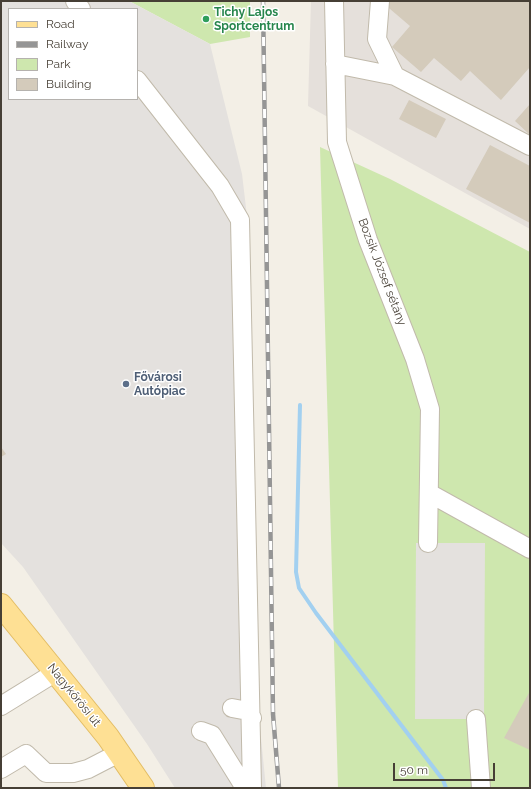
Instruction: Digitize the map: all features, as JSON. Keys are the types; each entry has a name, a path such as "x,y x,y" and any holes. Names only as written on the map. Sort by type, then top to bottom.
{"main road":[{"name":"Nagykőrösi út","path":"1,605 56,672 119,753 143,788"}],"lane":[{"name":"Bozsik József sétány","path":"334,1 337,142 368,240 415,359 430,409 428,543"},
{"path":"380,1 377,39 395,76"},
{"path":"335,64 395,76 530,146"},
{"path":"138,81 220,186 240,220 252,718 252,788"},
{"path":"429,493 530,549"},
{"path":"1,706 56,672"},
{"path":"232,708 241,708 248,711 252,718"},
{"path":"476,719 481,788"},
{"path":"201,731 212,735 245,788"},
{"path":"1,769 26,754 46,774 73,773 88,769 119,753"}],"shaded area":[{"name":"Fővárosi Autópiac","path":"1,1 129,1 210,44 242,174 248,225 257,698 266,788 175,788 147,744 23,567 1,543"},
{"path":"311,1 530,1 530,229 308,106"},
{"path":"416,543 485,543 484,719 415,719"}],"green space":[{"name":"Tichy Lajos Sportcentrum","path":"129,1 250,1 250,37 210,44"},
{"path":"320,147 390,179 530,252 530,788 338,788"}],"building":[{"path":"385,1 530,1 530,67 501,100 470,71 461,81 434,58 421,72 392,47 410,26 383,3"},
{"path":"409,100 446,119 436,138 399,119"},
{"path":"530,104 530,135 515,121"},
{"path":"490,145 530,166 530,223 466,189"},
{"path":"1,447 6,454 1,457"},
{"path":"530,691 530,750 504,738"}],"waterway":[{"path":"300,405 296,572 299,588 316,613 443,780 446,788"}],"railway":[{"path":"263,1 273,714 279,788"}],"place":[{"name":"Tichy Lajos Sportcentrum","path":"206,19"},
{"name":"Fővárosi Autópiac","path":"126,384"}]}
